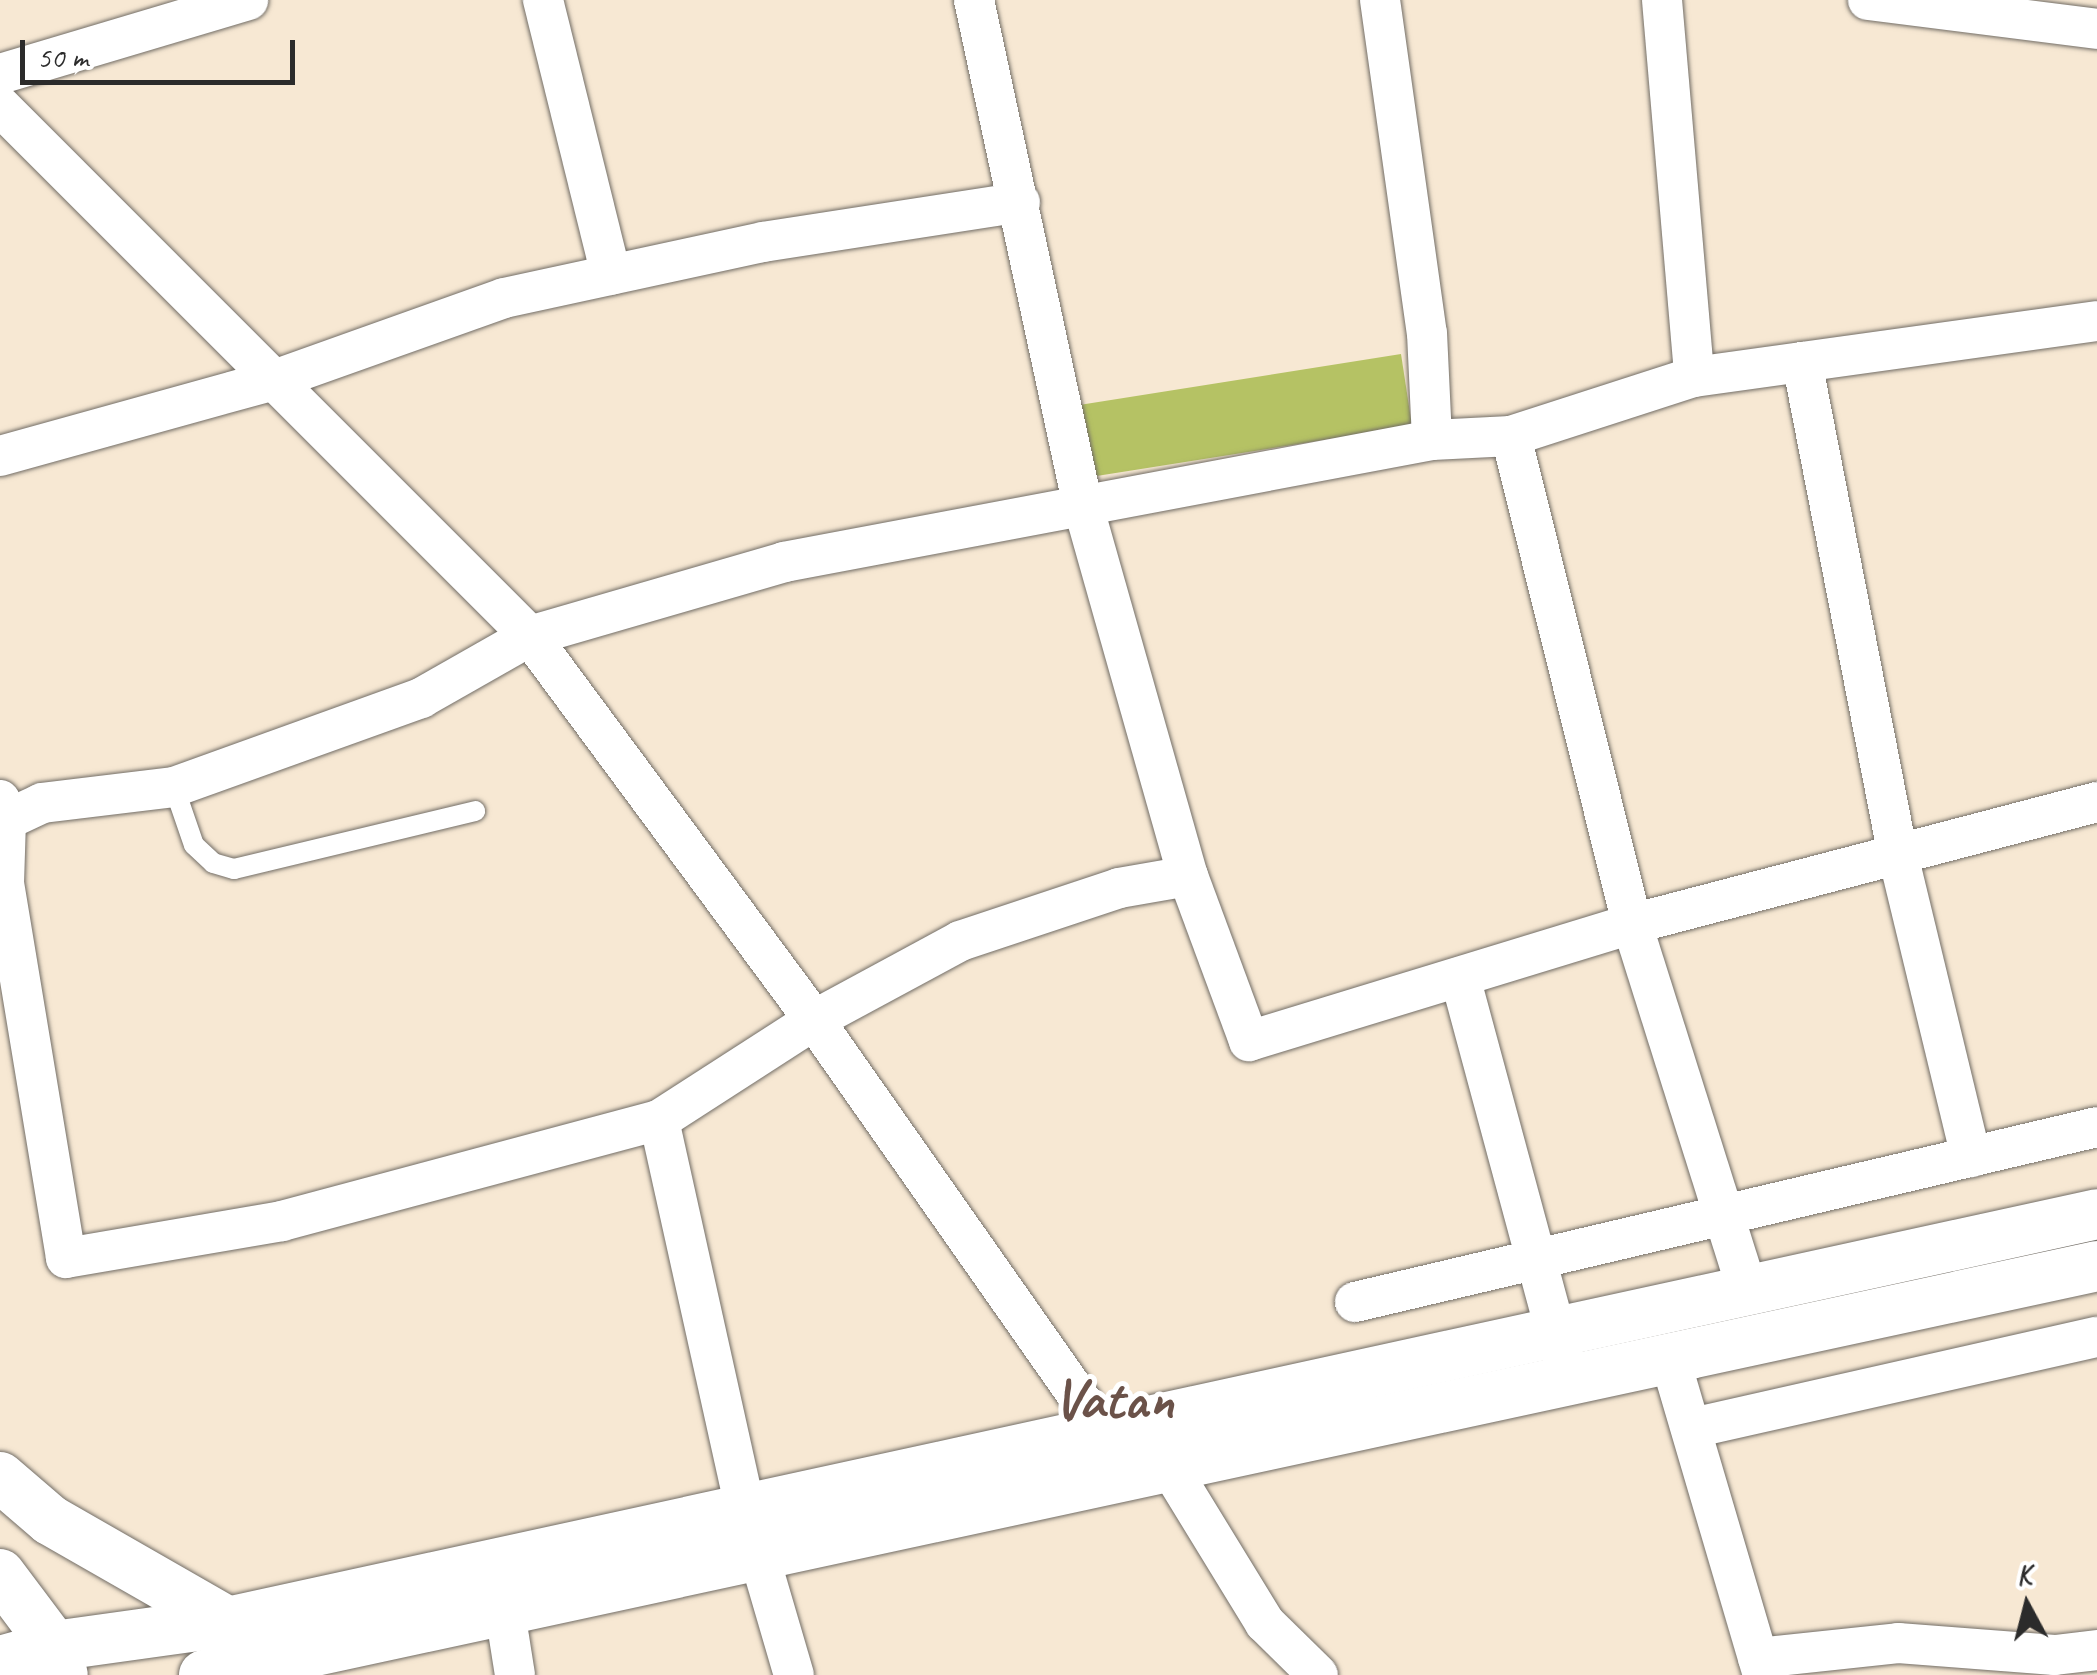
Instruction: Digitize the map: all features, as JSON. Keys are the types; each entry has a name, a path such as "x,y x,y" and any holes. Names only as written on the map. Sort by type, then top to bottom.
{"street":[{"path":"0,74 248,0"},
{"path":"542,0 611,275"},
{"path":"974,0 1082,502 1188,876 1249,1041 1632,924 1898,851 2097,802"},
{"path":"1380,0 1427,333 1432,440"},
{"path":"1662,0 1694,377"},
{"path":"1868,0 1938,4 2097,29"},
{"path":"0,106 530,636 814,1020 1140,1450 1265,1623 1318,1675"},
{"path":"0,456 274,380 504,298 763,242 1020,202"},
{"path":"1188,876 1118,888 960,942 814,1020 659,1120 282,1221 66,1258 14,1033 3,810 174,786 420,698 530,636 784,562 1082,502 1432,440 1511,436 1694,377 2097,320"},
{"path":"1802,362 1898,851 1971,1157"},
{"path":"1511,436 1632,924 1748,1294"},
{"path":"1460,977 1563,1358"},
{"path":"659,1120 746,1510 794,1675"},
{"path":"1355,1302 2097,1128"},
{"path":"204,1675 760,1558 1140,1450 1563,1358 1748,1294 2097,1214"},
{"path":"1563,1358 1670,1359 2097,1266"},
{"path":"1692,1428 2097,1337"},
{"path":"1670,1359 1760,1667 1898,1643 2055,1655 2097,1650"},
{"path":"0,1661 58,1661 746,1510 1140,1450"},
{"path":"0,1478 50,1520 228,1622"},
{"path":"0,1574 58,1661"},
{"path":"506,1612 515,1675"}],"lane":[{"path":"174,786 194,845 213,863 234,868 476,810"}],"green space":[{"path":"1401,354 1412,426 1084,478 1073,406"}],"district":[{"name":"Vatan","path":"1113,1399"}]}
